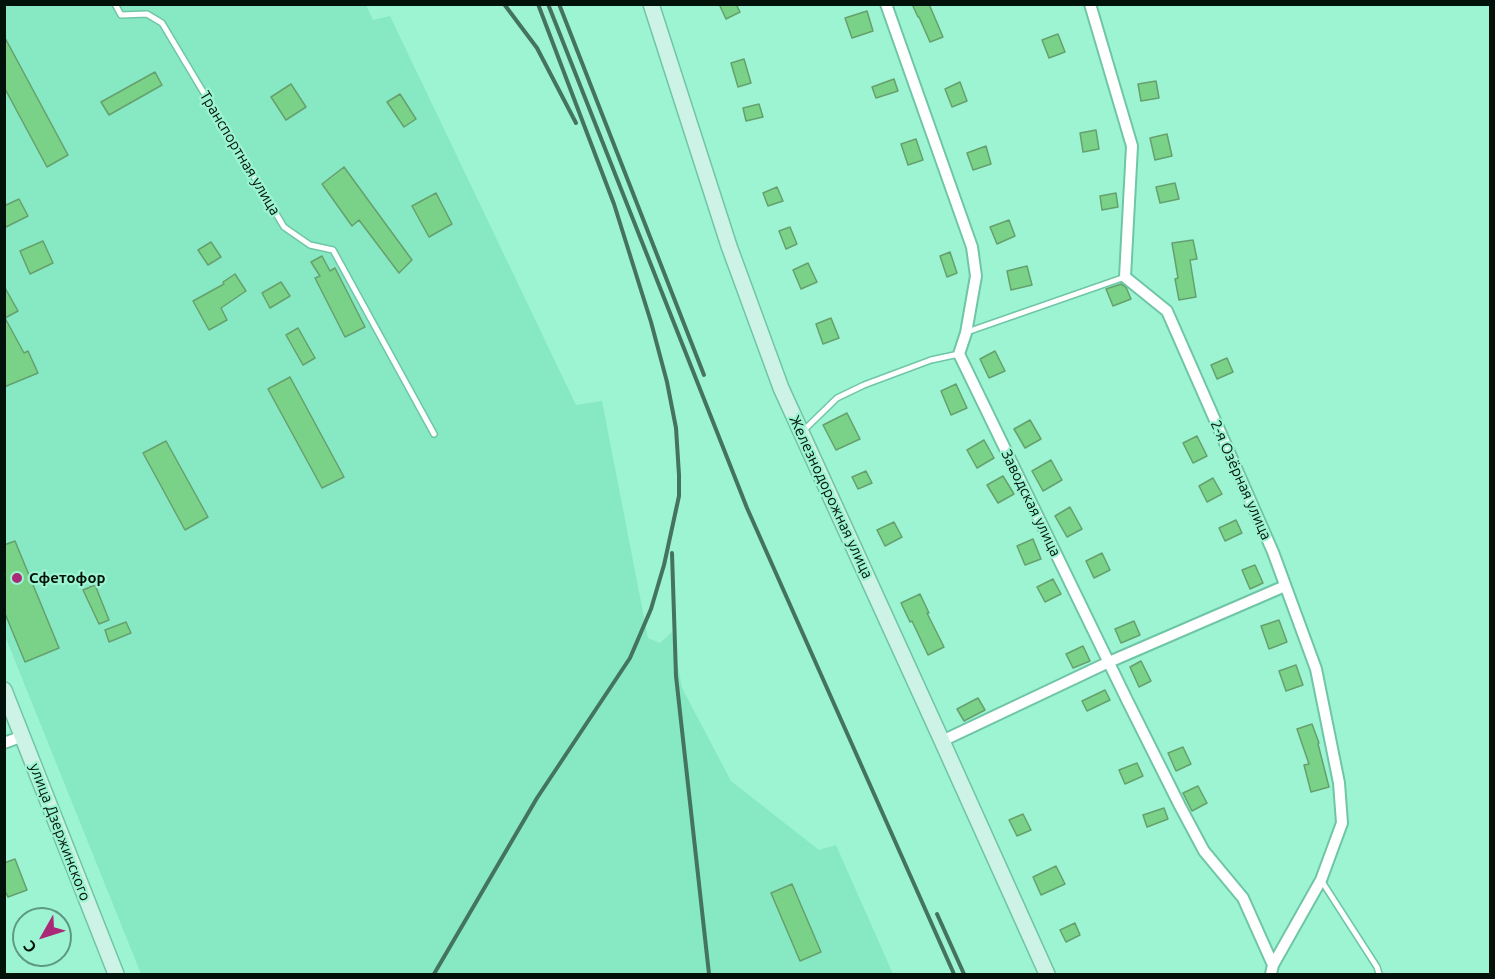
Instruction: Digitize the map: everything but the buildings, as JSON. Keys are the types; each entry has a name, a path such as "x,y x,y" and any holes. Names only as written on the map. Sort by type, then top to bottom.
{"street":[{"name":"Железнодорожная улица","path":"651,4 729,246 781,388 1047,975"},
{"path":"885,4 972,247 976,276 966,333 959,354"},
{"path":"1090,4 1132,146 1125,278"},
{"name":"2-я Озёрная улица","path":"1125,278 1167,310 1273,552 1316,669 1339,783 1342,823 1321,880 1272,970"},
{"name":"Заводская улица","path":"959,354 1127,700 1190,824 1204,851 1243,898 1272,970"},
{"path":"942,741 1109,662 1285,586"},
{"name":"улица Дзержинского","path":"4,690 116,975"},
{"path":"4,743 22,736"}],"lane":[{"name":"Транспортная улица","path":"115,4 121,15 147,14 162,23 284,227 310,245 333,250 434,434"},
{"path":"966,333 1125,278"},
{"path":"801,432 837,398 864,385 931,360 959,354"},
{"path":"1321,880 1377,967 1379,975"}],"shaded area":[{"path":"5,5 366,5 373,20 390,16 576,405 602,401 648,638 660,643 672,632 682,688 731,781 819,850 836,845 893,974 141,974 5,636"}],"railway":[{"path":"504,4 537,48 576,123"},
{"path":"434,974 537,798 630,658 651,609 664,565 679,496 676,428 651,322 614,204 538,4"},
{"path":"548,4 747,508 954,974"},
{"path":"559,4 704,375"},
{"path":"672,553 676,676 709,974"},
{"path":"937,914 964,974"}],"place":[{"name":"Сфетофор","path":"17,578"}]}
